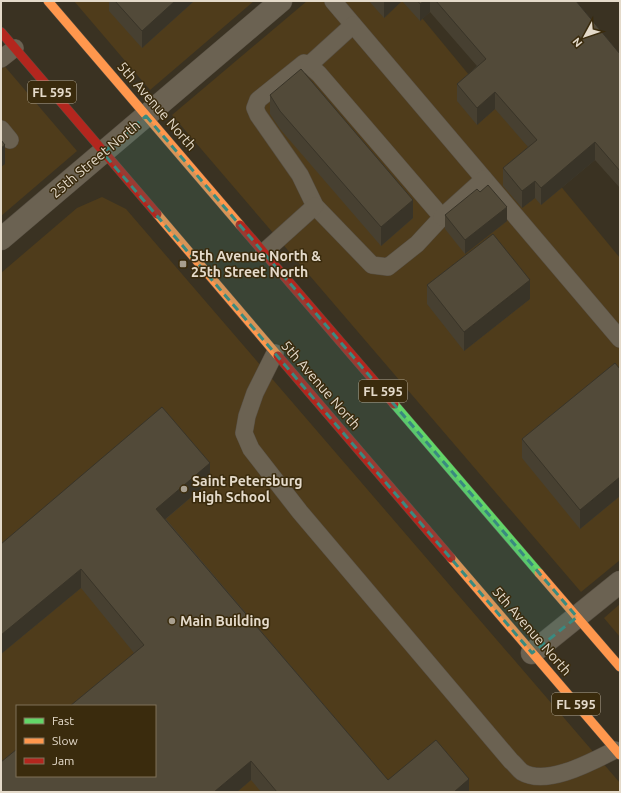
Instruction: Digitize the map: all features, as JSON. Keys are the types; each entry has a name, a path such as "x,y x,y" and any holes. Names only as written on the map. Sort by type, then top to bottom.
{"main road":[{"name":"5th Avenue North","path":"48,1 620,667"},
{"name":"5th Avenue North","path":"1,32 618,753"}],"street":[{"name":"25th Street North","path":"1,239 281,1"},
{"path":"532,653 620,582"}],"lane":[{"path":"333,1 620,339"},
{"path":"309,64 353,25"},
{"path":"1,59 15,48"},
{"path":"442,217 309,64 304,63 258,100 255,108 258,115 300,175 315,206 372,265 388,267 417,244 442,217 484,179"},
{"path":"264,252 315,206"},
{"path":"275,353 255,393 246,416 244,433 251,449 300,512 511,761 522,772 534,776 569,772 618,753"}],"highlighted area":[{"path":"146,116 577,617 532,653 103,153"}],"shaded area":[{"path":"74,1 254,1 150,90"},
{"path":"307,1 408,1 620,258 620,560 581,592 172,115"},
{"path":"1,62 77,151 1,216"},
{"name":"Saint Petersburg High School","path":"102,197 126,209 620,783 620,792 1,792 1,273 77,208"},
{"path":"620,604 620,637 604,618"}],"building":[{"path":"115,1 175,1 142,31"},
{"path":"436,1 576,1 620,54 620,171 595,142 541,188 535,181 522,191 503,168 537,140 495,92 477,108 457,84 486,59"},
{"path":"301,69 413,200 381,227 280,111 270,95"},
{"path":"1,140 5,145 1,148"},
{"path":"488,185 507,207 465,240 445,215 477,189 480,192"},
{"path":"493,234 530,280 464,332 427,285"},
{"path":"615,363 620,369 620,477 580,510 522,439"},
{"name":"Main Building","path":"162,407 210,463 156,509 388,780 436,740 469,779 454,792 277,792 251,761 214,792 1,792 1,762 16,750 16,777 156,777 156,705 71,705 144,645 81,569 1,635 1,544"}],"traffic: fast":[{"path":"394,404 539,573"}],"traffic: slow":[{"path":"48,1 240,225"},
{"path":"157,214 278,356"},
{"path":"451,558 620,755"},
{"path":"539,573 620,667"}],"traffic: jam":[{"path":"1,32 157,214"},
{"path":"240,225 394,404"},
{"path":"278,356 451,558"}],"place":[{"name":"5th Avenue North & 25th Street North","path":"183,264"},
{"name":"Saint Petersburg High School","path":"184,489"},
{"name":"Main Building","path":"172,621"}]}
